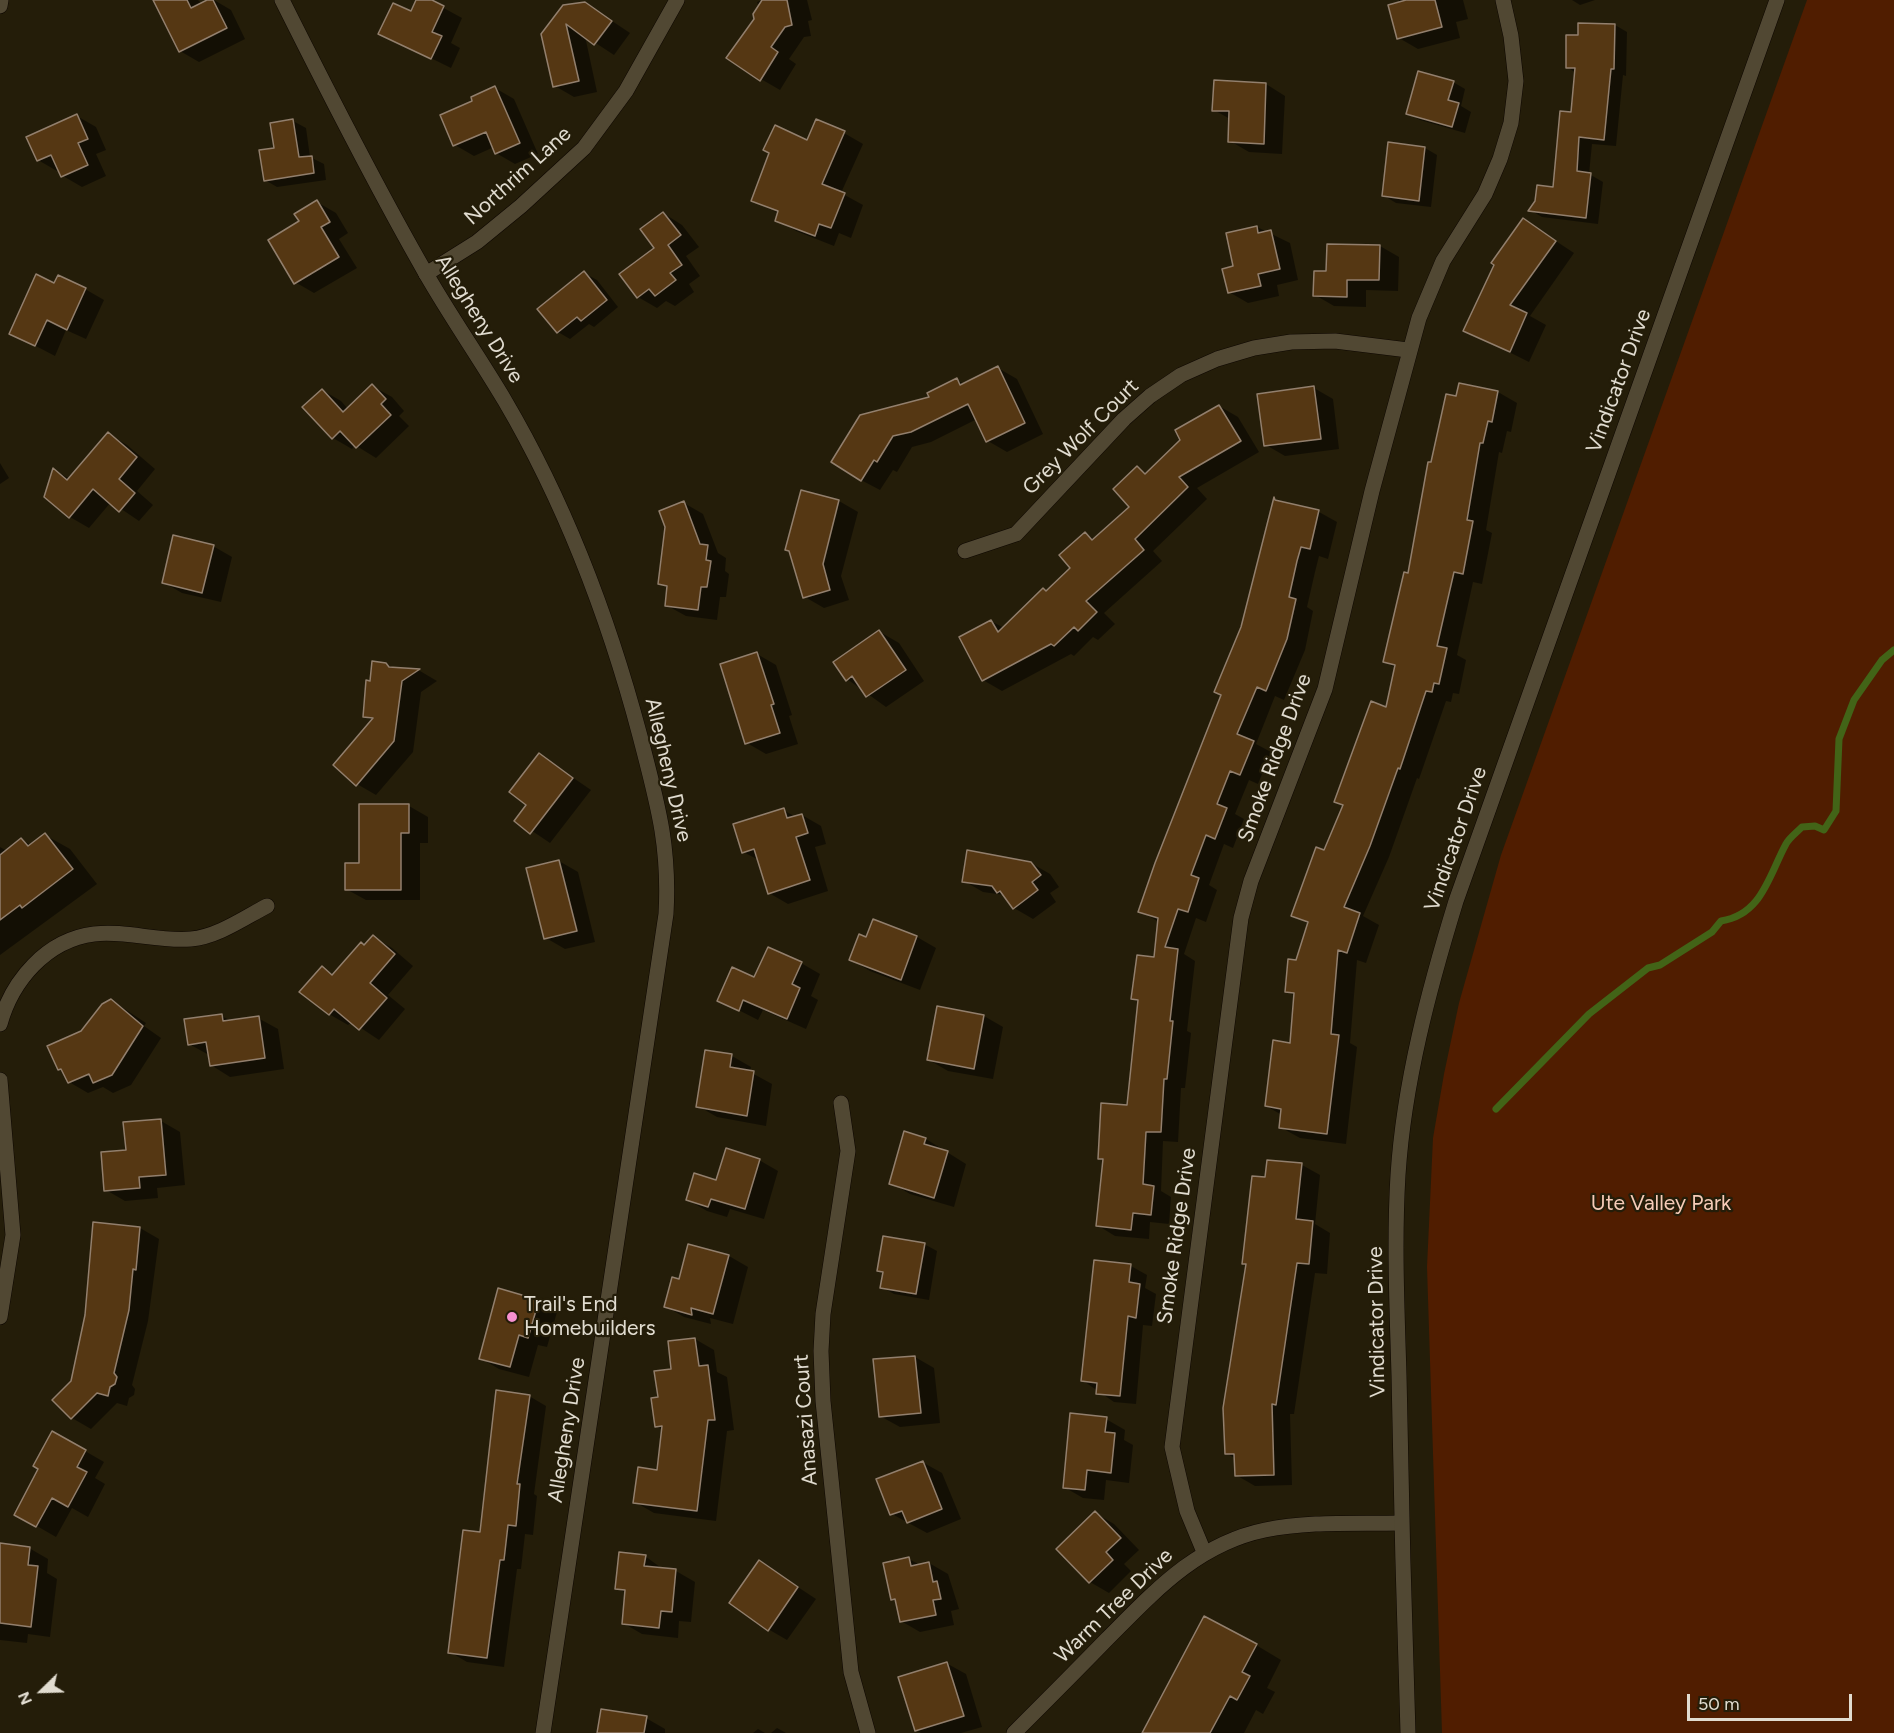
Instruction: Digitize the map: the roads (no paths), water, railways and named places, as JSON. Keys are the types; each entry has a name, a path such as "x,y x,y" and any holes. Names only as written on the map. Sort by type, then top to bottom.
{"street":[{"path":"0,6 1,0"},
{"name":"Allegheny Drive","path":"282,0 355,145 426,274 505,402 545,476 579,550 626,681 663,824 669,872 666,914 543,1733"},
{"name":"Northrim Lane","path":"426,274 477,242 521,206 584,148 626,91 677,0"},
{"name":"Smoke Ridge Drive","path":"1204,1552 1187,1511 1172,1448 1241,918 1251,881 1305,747 1325,688 1408,350 1443,261 1485,194 1500,159 1511,123 1516,81 1511,36 1503,0"},
{"name":"Vindicator Drive","path":"1408,1733 1401,1523 1396,1241 1398,1173 1407,1106 1433,976 1460,889 1777,0"},
{"name":"Grey Wolf Court","path":"965,551 1016,534 1124,419 1150,396 1181,375 1208,363 1254,348 1291,342 1335,341 1408,350"},
{"path":"0,1024 6,1000 24,974 44,956 68,942 94,934 193,939 229,927 267,906"},
{"path":"0,1080 13,1235 0,1317"},
{"name":"Anasazi Court","path":"841,1103 848,1151 823,1314 821,1351 851,1672 868,1733"},
{"name":"Warm Tree Drive","path":"1014,1733 1146,1600 1177,1571 1204,1552 1264,1531 1301,1525 1401,1523"}],"waterway":[{"path":"1496,1109 1589,1014 1648,968 1660,965 1712,932 1721,921 1746,911 1762,892 1787,842 1802,827 1815,826 1824,830 1836,811 1839,739 1854,700 1882,660 1894,650"}],"place":[{"name":"Trail's End Homebuilders","path":"512,1317"}],"park label":[{"name":"Ute Valley Park","path":"1661,1204"}]}
